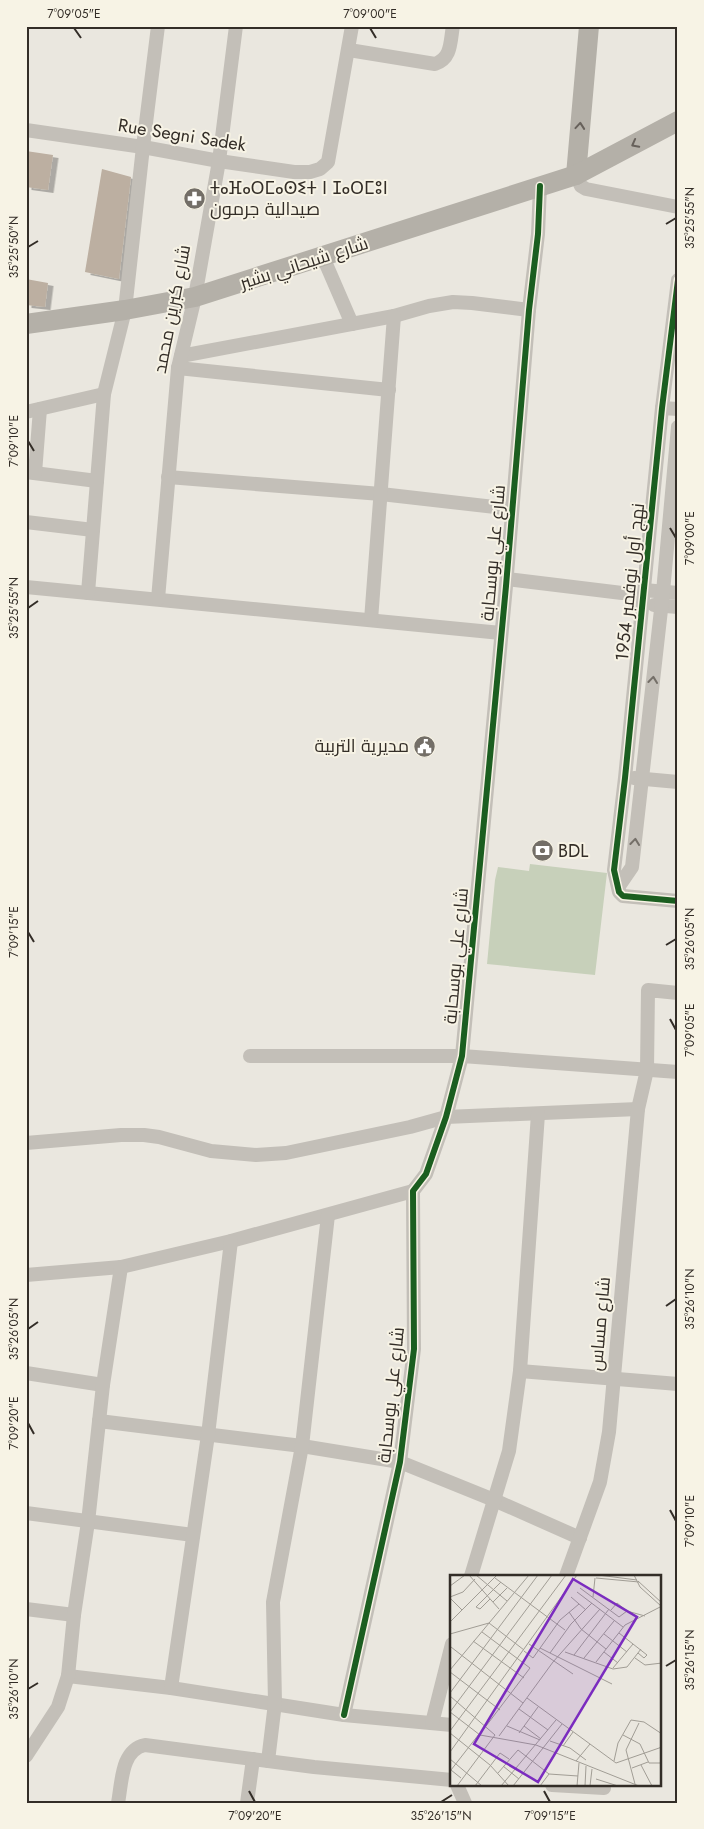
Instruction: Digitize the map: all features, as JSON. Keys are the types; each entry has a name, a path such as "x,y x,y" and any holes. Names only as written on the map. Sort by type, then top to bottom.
{"main road":[{"path":"576,175 589,26"},
{"name":"شارع شيحاني بشير","path":"26,324 125,310 195,297 576,175 678,121"}],"street":[{"path":"88,593 104,394 125,310 142,147 158,26"},
{"name":"شارع كبرين محمد","path":"158,600 180,362 195,297 218,161 236,26"},
{"path":"352,26 349,50 435,64 446,58 453,26"},
{"name":"Rue Segni Sadek","path":"26,130 142,147 218,161 294,172 310,172 320,169 328,162 349,50"},
{"path":"576,175 581,186 586,189 678,207"},
{"name":"شارع علي بوسحابة","path":"344,1715 400,1462 414,1349 413,1191 426,1174 446,1117 462,1056 507,579 529,310 538,234 540,186"},
{"path":"323,257 352,324"},
{"name":"نهج أول نوفمبر 1954","path":"621,891 614,870 662,408 678,280"},
{"path":"180,362 453,302 529,310"},
{"path":"371,620 394,316"},
{"path":"180,362 389,390"},
{"path":"97,480 31,473 33,410 104,394"},
{"path":"662,408 678,410"},
{"name":"نهج أول نوفمبر 1954","path":"621,891 632,867 662,599 678,427"},
{"path":"659,444 676,446"},
{"path":"168,477 381,494 512,508"},
{"path":"26,522 93,530"},
{"path":"507,579 662,599 678,607"},
{"path":"26,587 501,633"},
{"path":"662,599 678,593"},
{"path":"625,778 678,782"},
{"path":"621,891 678,901"},
{"name":"شارع مساس","path":"566,1575 600,1482 610,1432 638,1109 647,1070 648,990 678,993"},
{"path":"250,1056 462,1056 678,1072"},
{"path":"26,1143 121,1135 144,1135 159,1137 211,1151 256,1155 295,1151 410,1127 446,1117 638,1109"},
{"path":"472,1575 509,1451 520,1371 538,1114"},
{"path":"26,1275 121,1267 231,1241 413,1191"},
{"path":"268,1761 275,1703 273,1602 302,1446 328,1215"},
{"path":"171,1688 208,1435 231,1241"},
{"path":"26,1756 58,1707 68,1676 103,1385 121,1267"},
{"path":"520,1371 678,1384"},
{"path":"26,1373 103,1385"},
{"path":"99,1421 302,1446 400,1462 494,1500 580,1538"},
{"path":"26,1512 193,1535"},
{"path":"26,1610 74,1615"},
{"path":"432,1723 450,1652"},
{"path":"68,1676 171,1688 344,1715 450,1725"},
{"path":"118,1803 126,1759 139,1746 314,1767 450,1780"},
{"path":"247,1803 253,1759"},
{"path":"456,1786 465,1803"},
{"path":"569,1786 604,1788"}],"green space":[{"path":"530,864 607,873 595,975 487,964 495,880 498,867 529,871"}],"building":[{"path":"26,151 53,155 48,190 26,187"},
{"path":"102,169 131,177 119,279 85,272"},
{"path":"26,279 48,283 45,307 26,305"}],"cycle path":[{"path":"344,1715 400,1462 414,1349 413,1191 426,1174 446,1117 462,1056 506,586 529,310 538,234 540,186"},
{"path":"678,280 662,408 614,870 619,892 623,896 678,901"}],"place":[{"name":"ⵜⴰⴼⴰⵔⵎⴰⵙⵉⵜ ⵏ ⵊⴰⵔⵎⵓⵏ صيدالية جرمون","path":"194,198"},
{"name":"مديرية التربية","path":"425,746"},
{"name":"BDL","path":"542,851"}]}
